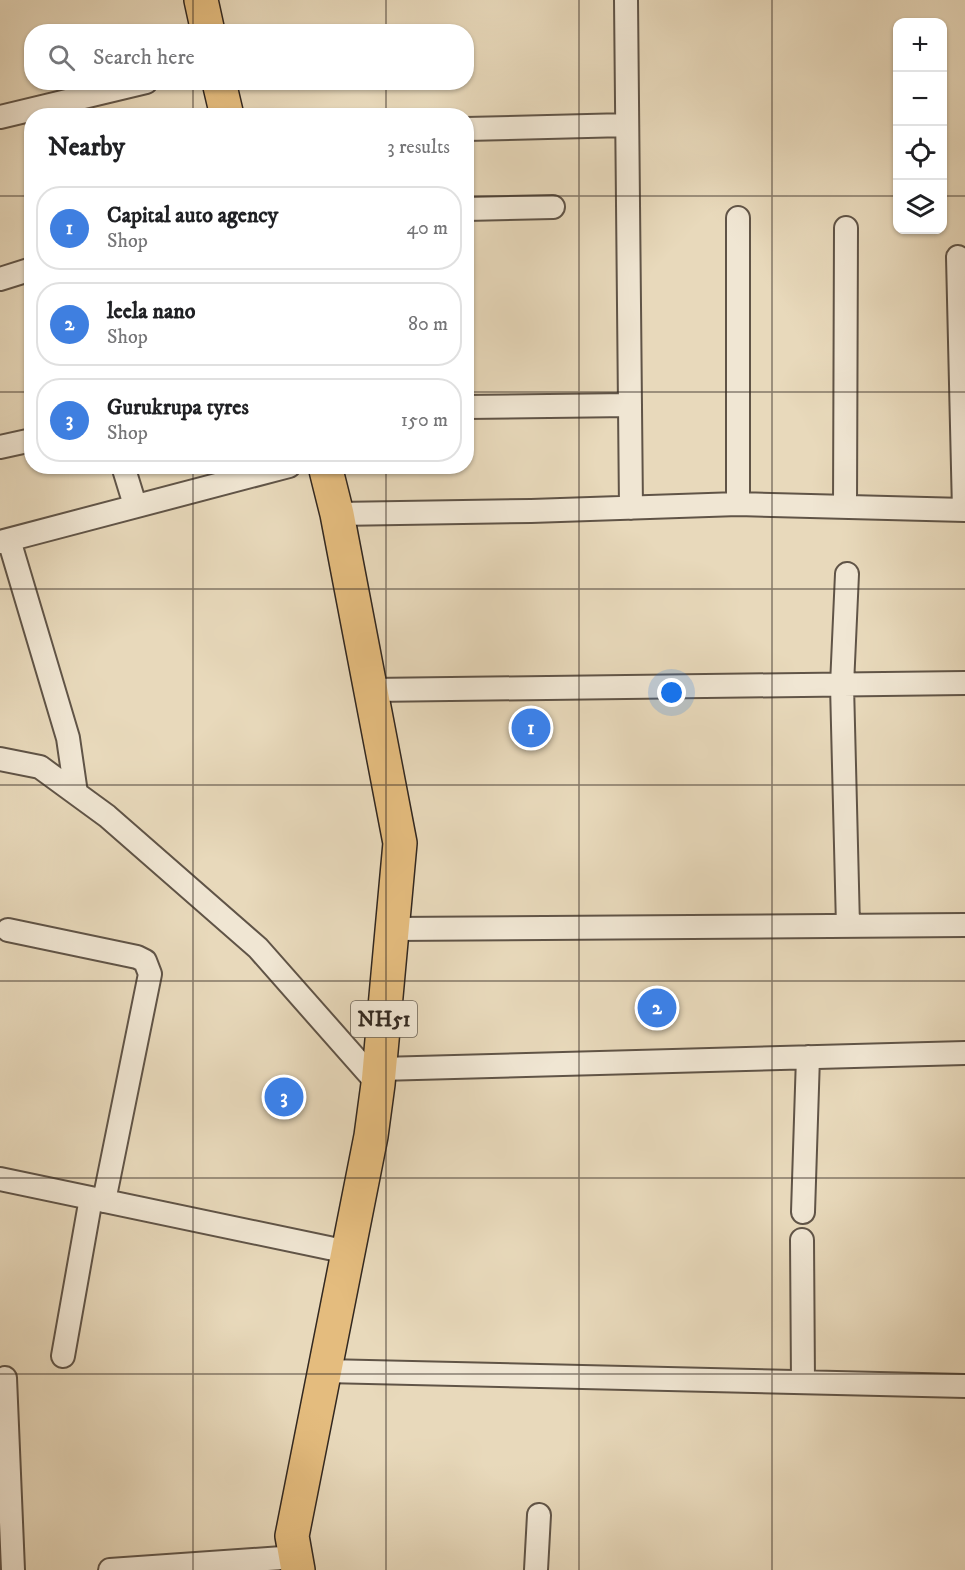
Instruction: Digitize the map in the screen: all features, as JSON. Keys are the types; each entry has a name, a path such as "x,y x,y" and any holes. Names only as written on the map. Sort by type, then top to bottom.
{"highway":[{"path":"201,0 206,24"},
{"path":"221,90 225,108"},
{"name":"NH51","path":"297,1564 292,1536 348,1252 379,1077 400,843 337,514 327,474"}],"street":[{"path":"626,0 631,508"},
{"path":"51,108 117,90"},
{"path":"0,117 24,114"},
{"path":"474,129 627,125"},
{"path":"474,209 553,207"},
{"path":"738,218 738,504"},
{"path":"845,507 846,228"},
{"path":"337,514 738,504 965,510 958,257"},
{"path":"0,279 24,272"},
{"path":"474,407 630,405"},
{"path":"0,447 24,442"},
{"path":"125,474 135,506"},
{"path":"76,793 68,738 5,541 258,474"},
{"path":"847,574 842,685 848,926"},
{"path":"370,690 965,683"},
{"path":"0,759 40,767 106,816 258,948 379,1077 808,1057 965,1053"},
{"path":"392,928 965,925"},
{"path":"8,930 137,957 149,968 150,974 63,1356"},
{"path":"803,1212 808,1057"},
{"path":"0,1179 348,1252"},
{"path":"802,1240 803,1382"},
{"path":"325,1371 965,1386"},
{"path":"5,1378 13,1570"},
{"path":"536,1570 539,1515"},
{"path":"110,1570 297,1564"}],"place":[{"name":"Capital auto agency","path":"531,728"},
{"name":"leela nano","path":"657,1008"},
{"name":"Gurukrupa tyres","path":"284,1097"}]}
